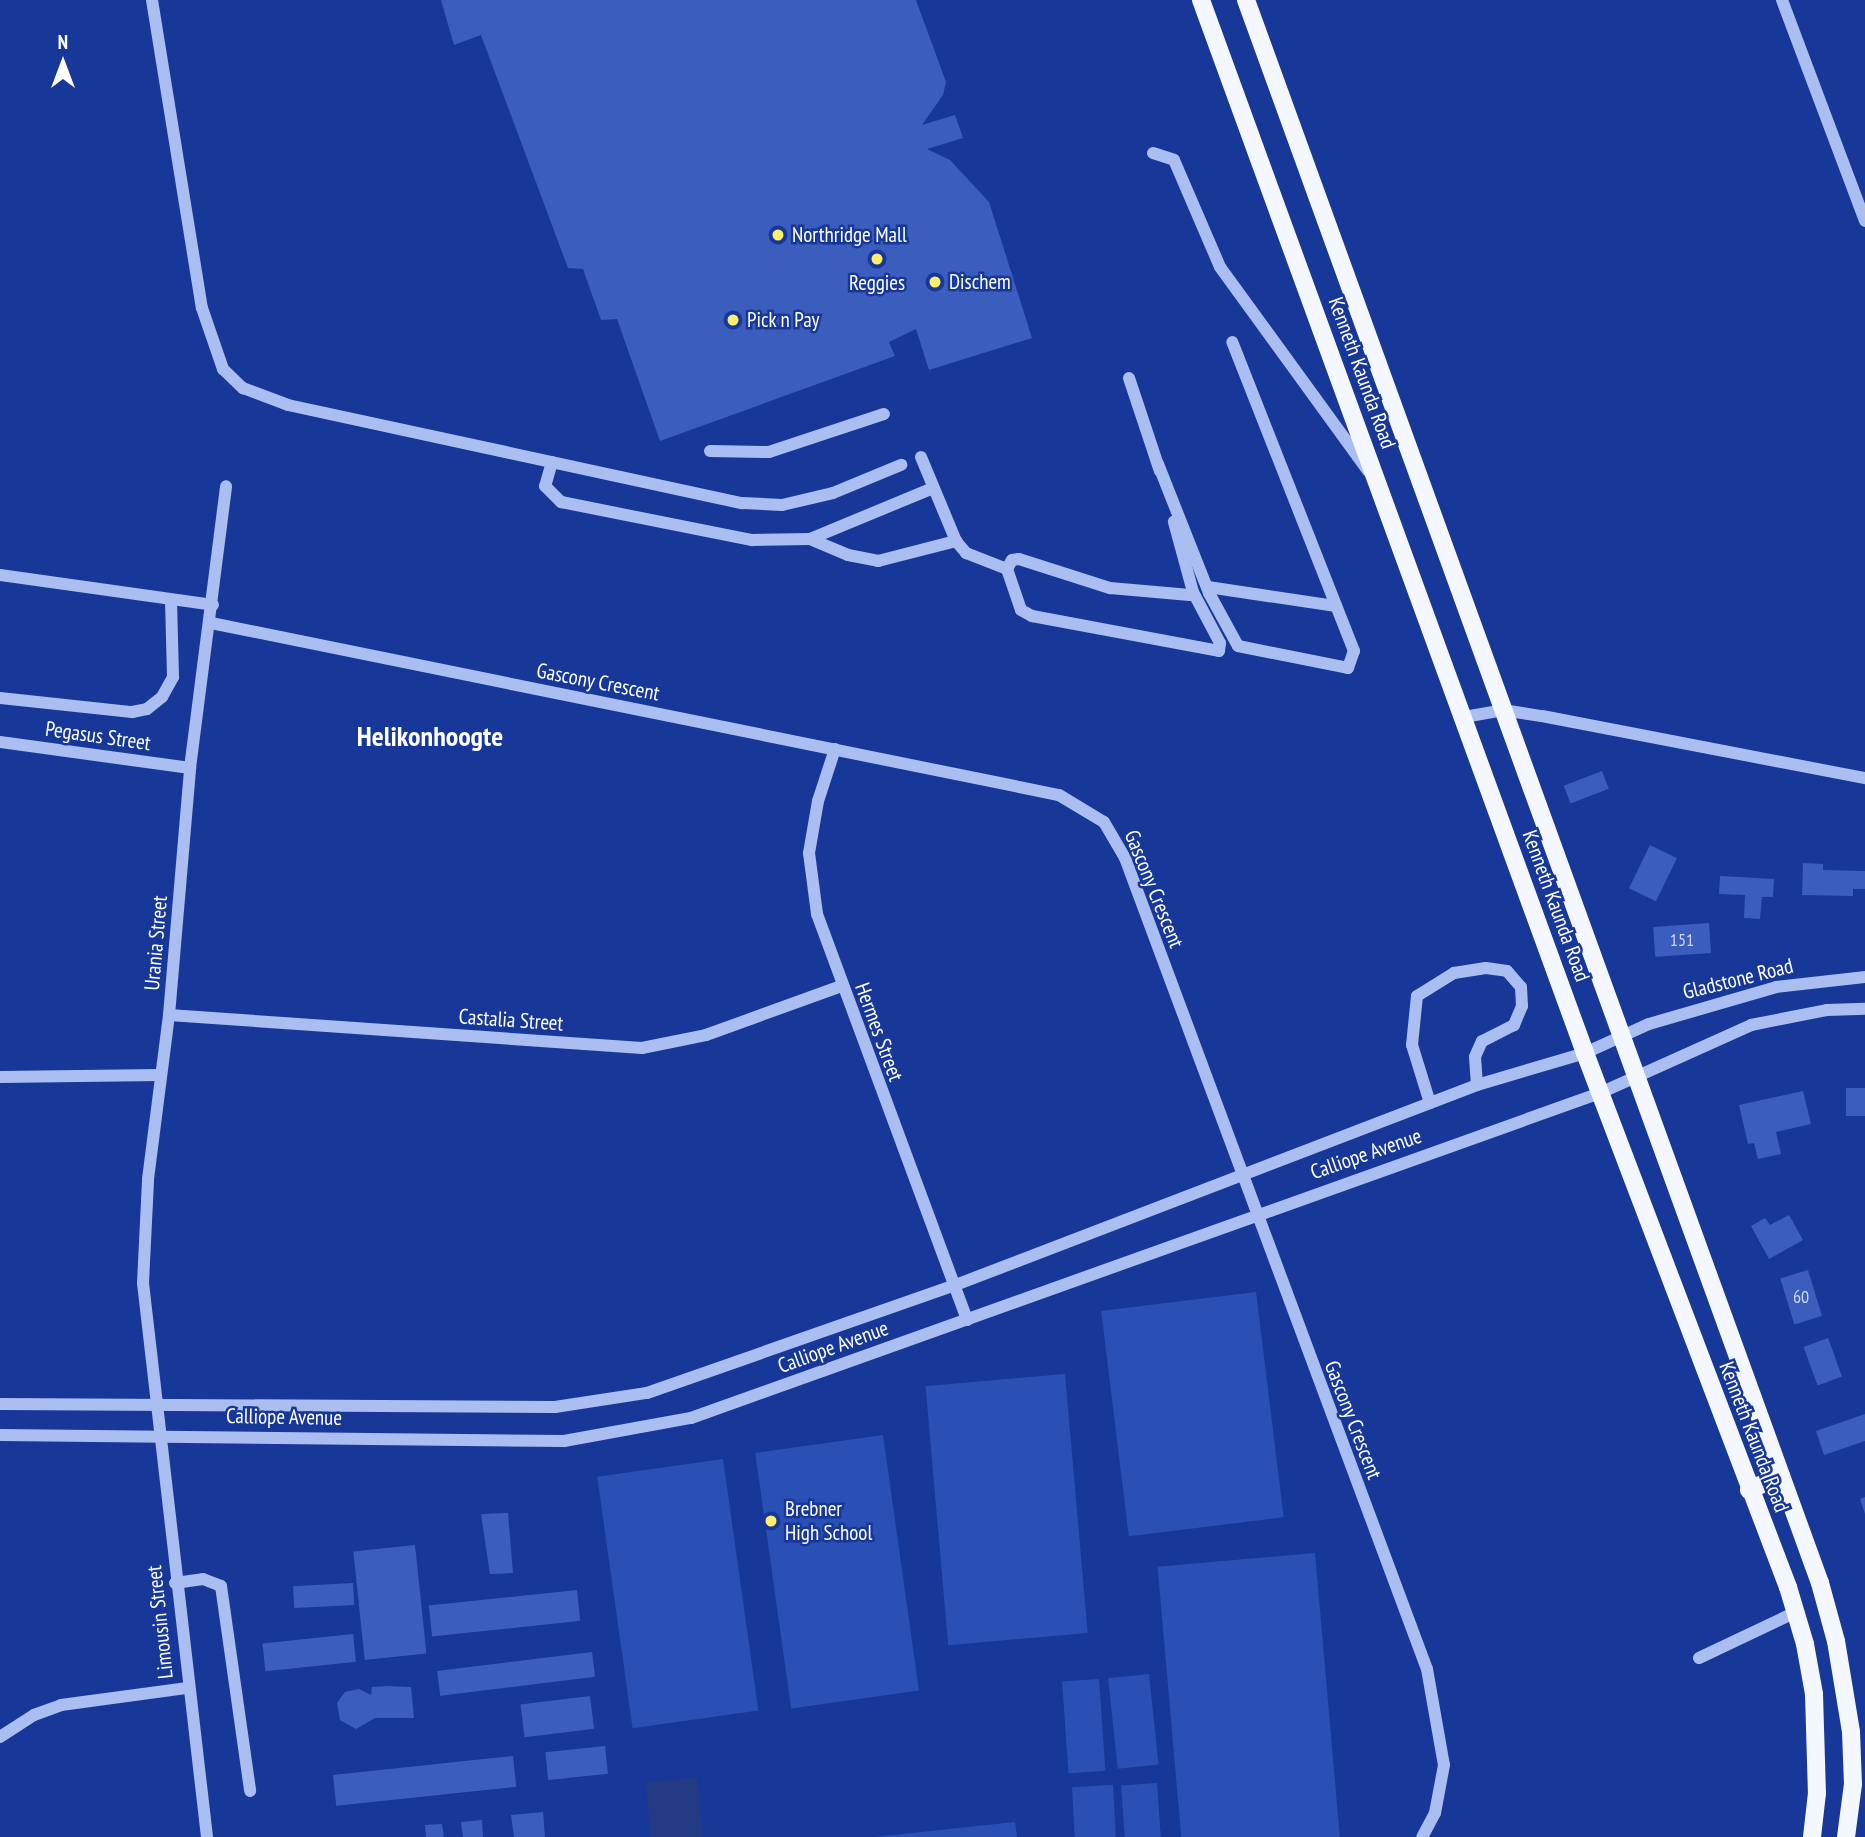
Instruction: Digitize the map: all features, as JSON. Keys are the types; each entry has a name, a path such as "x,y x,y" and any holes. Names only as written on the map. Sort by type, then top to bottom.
{"main road":[{"name":"Kenneth Kaunda Road","path":"1202,0 1585,1053 1796,1612 1812,1682 1818,1741 1812,1837"},
{"name":"Kenneth Kaunda Road","path":"1246,0 1503,710 1639,1076 1819,1583 1845,1688 1853,1784 1846,1837"},
{"path":"1749,1490 1782,1476"}],"street":[{"path":"152,0 202,308 223,369 243,388 288,405 743,503 782,505 833,493 901,465"},
{"path":"1782,0 1865,221"},
{"path":"1153,153 1174,159 1220,267 1380,488"},
{"path":"1158,464 1208,587 1238,646 1348,668 1354,651 1232,342"},
{"path":"1129,378 1158,464 1193,592 1220,643 1219,651 1032,616 1021,610 1007,569 1012,560 1019,559 1110,588 1165,596 1193,592"},
{"path":"710,451 769,452 884,414"},
{"path":"921,457 956,541 966,553 1007,569"},
{"path":"552,463 545,486 561,502 752,540 810,539 933,488"},
{"name":"Urania Street","path":"157,1403 143,1283 148,1179 169,1015 190,768 211,623 226,486"},
{"path":"810,539 848,555 878,561 956,541"},
{"path":"0,575 213,605"},
{"path":"1208,587 1335,606"},
{"path":"0,698 132,712 147,709 162,697 173,677 170,600"},
{"name":"Gascony Crescent","path":"211,623 1059,795 1104,822 1125,858 1241,1178 1433,1690 1444,1765 1438,1801 1422,1837"},
{"path":"1464,717 1503,710 1865,778"},
{"name":"Pegasus Street","path":"0,742 190,768"},
{"name":"Hermes Street","path":"835,749 818,801 809,853 817,914 841,986 967,1320"},
{"path":"1430,1103 1412,1045 1417,996 1454,973 1486,968 1507,971 1521,987 1522,1006 1514,1025 1482,1041 1475,1057 1477,1085"},
{"name":"Gladstone Road","path":"1624,1036 1678,1014 1776,987 1865,977"},
{"name":"Castalia Street","path":"169,1015 642,1048 706,1035 841,986"},
{"path":"1639,1076 1751,1025 1827,1010 1865,1009"},
{"name":"Calliope Avenue","path":"0,1404 499,1407 594,1403 706,1376 1241,1178 1477,1085 1585,1053 1624,1036"},
{"path":"0,1076 160,1075"},
{"name":"Calliope Avenue","path":"0,1435 161,1434 564,1441 691,1418 1255,1214 1600,1093 1639,1076"},
{"name":"Limousin Street","path":"157,1403 186,1688 206,1837"},
{"path":"175,1583 217,1581 223,1593 250,1791"},
{"path":"1699,1658 1796,1612"},
{"path":"0,1737 34,1715 61,1705 186,1688"}],"shaded area":[{"path":"1256,1292 1284,1517 1129,1536 1101,1311"},
{"path":"1065,1374 1088,1633 948,1645 926,1386"},
{"path":"883,1435 919,1690 791,1708 755,1453"},
{"path":"723,1459 758,1711 633,1728 597,1477"},
{"path":"1315,1553 1340,1837 1181,1837 1158,1567"},
{"path":"1149,1674 1159,1765 1118,1769 1108,1678"},
{"path":"1099,1679 1105,1771 1069,1773 1062,1682"},
{"path":"697,1777 703,1837 651,1837 645,1782"},
{"path":"1157,1783 1161,1837 1125,1837 1121,1786"},
{"path":"1113,1785 1116,1837 1075,1837 1072,1787"},
{"path":"1015,1822 1017,1837 875,1837"}],"building":[{"name":"Northridge Mall","path":"441,0 916,0 946,82 943,95 922,125 955,115 963,138 927,149 950,160 989,202 1032,338 929,370 916,329 889,342 895,356 660,441 617,319 601,320 583,269 568,268 481,35 454,45"},
{"path":"1602,771 1609,789 1571,803 1564,786"},
{"path":"1650,845 1677,858 1656,901 1629,888"},
{"path":"1803,863 1823,864 1823,870 1865,871 1865,889 1853,889 1853,896 1802,895"},
{"path":"1720,876 1774,879 1773,897 1762,897 1760,919 1744,918 1745,895 1719,894"},
{"path":"1709,923 1711,953 1655,957 1653,927"},
{"path":"1846,1088 1865,1088 1865,1116 1846,1116"},
{"path":"1803,1091 1811,1124 1776,1132 1781,1154 1758,1159 1754,1143 1748,1144 1739,1105"},
{"path":"1789,1215 1803,1240 1769,1259 1751,1226 1765,1218 1770,1225"},
{"path":"1808,1270 1822,1316 1794,1324 1780,1278"},
{"path":"1828,1338 1842,1377 1818,1385 1804,1347"},
{"path":"1865,1414 1865,1441 1824,1455 1816,1431"},
{"path":"1865,1497 1865,1514 1860,1499"},
{"path":"508,1513 513,1573 490,1574 481,1514"},
{"path":"415,1545 426,1653 365,1660 353,1551"},
{"path":"353,1583 354,1605 294,1608 293,1586"},
{"path":"577,1590 580,1621 432,1636 429,1606"},
{"path":"353,1634 356,1662 265,1671 262,1644"},
{"path":"592,1652 595,1677 440,1696 437,1671"},
{"path":"372,1687 411,1687 414,1718 375,1718 356,1729 340,1720 337,1703 345,1692 359,1689 371,1695"},
{"path":"590,1696 594,1729 525,1737 521,1705"},
{"path":"605,1746 608,1774 548,1780 545,1752"},
{"path":"513,1756 516,1787 336,1806 333,1775"},
{"path":"543,1812 545,1837 514,1837 511,1815"},
{"path":"482,1820 483,1837 463,1837 461,1822"},
{"path":"442,1824 444,1837 426,1837 425,1825"}],"place":[{"name":"Northridge Mall","path":"778,235"},
{"name":"Reggies","path":"877,259"},
{"name":"Dischem","path":"935,282"},
{"name":"Pick n Pay","path":"733,320"},
{"name":"Brebner High School","path":"771,1521"}],"district":[{"name":"Helikonhoogte","path":"430,736"}]}
